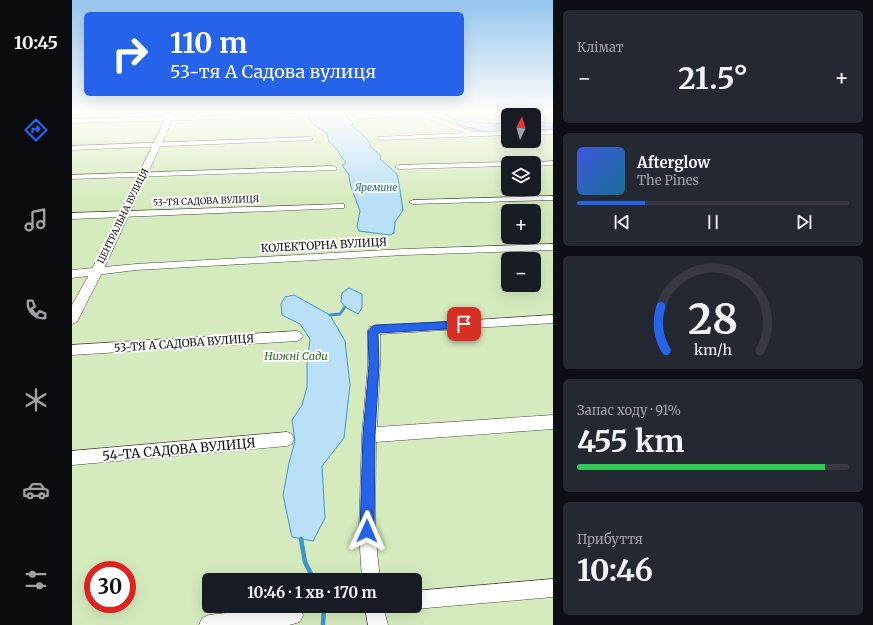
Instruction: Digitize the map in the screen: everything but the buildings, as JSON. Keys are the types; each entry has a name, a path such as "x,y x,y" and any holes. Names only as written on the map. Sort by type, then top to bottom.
{"street":[{"name":"ЦЕНТРАЛЬНА ВУЛИЦЯ","path":"72,318 97,271 159,141"},
{"path":"72,148 244,141"},
{"path":"541,164 553,163"},
{"path":"400,167 501,164"},
{"path":"72,177 333,168"},
{"path":"413,202 553,198"},
{"name":"53-ТЯ САДОВА ВУЛИЦЯ","path":"72,216 341,206"},
{"name":"КОЛЕКТОРНА ВУЛИЦЯ","path":"72,274 170,265 404,252 553,247"},
{"path":"370,573 367,531 369,435 374,365 373,333 375,329 553,319"},
{"name":"53-ТЯ А САДОВА ВУЛИЦЯ","path":"72,350 296,336"},
{"path":"369,435 553,422"},
{"name":"54-ТА САДОВА ВУЛИЦЯ","path":"72,458 287,439"},
{"path":"422,599 553,588"},
{"path":"375,613 378,625"},
{"path":"209,625 293,615"}],"green space":[{"name":"Нижні Сади","path":"72,141 501,141 501,148 541,148 541,141 553,141 553,625 72,625"}],"water":[{"name":"Яремине","path":"368,141 371,147 381,156 380,159 397,174 403,210 395,222 394,233 390,235 359,231 357,226 360,211 350,184 349,175 342,165 346,162 335,147 329,142"},
{"path":"349,288 362,294 362,308 358,314 345,307 341,302 342,293"},
{"path":"294,295 330,315 345,341 350,385 344,438 322,466 325,518 313,541 292,537 283,495 295,441 292,420 302,405 307,387 307,365 310,339 300,324 282,315 281,304 285,297"}],"waterway":[{"path":"330,315 340,314 345,307"},
{"path":"301,539 305,562 310,573"},
{"path":"323,625 324,613"}],"route":[{"path":"367,531 369,435 374,365 373,331 375,329 464,324"}]}
